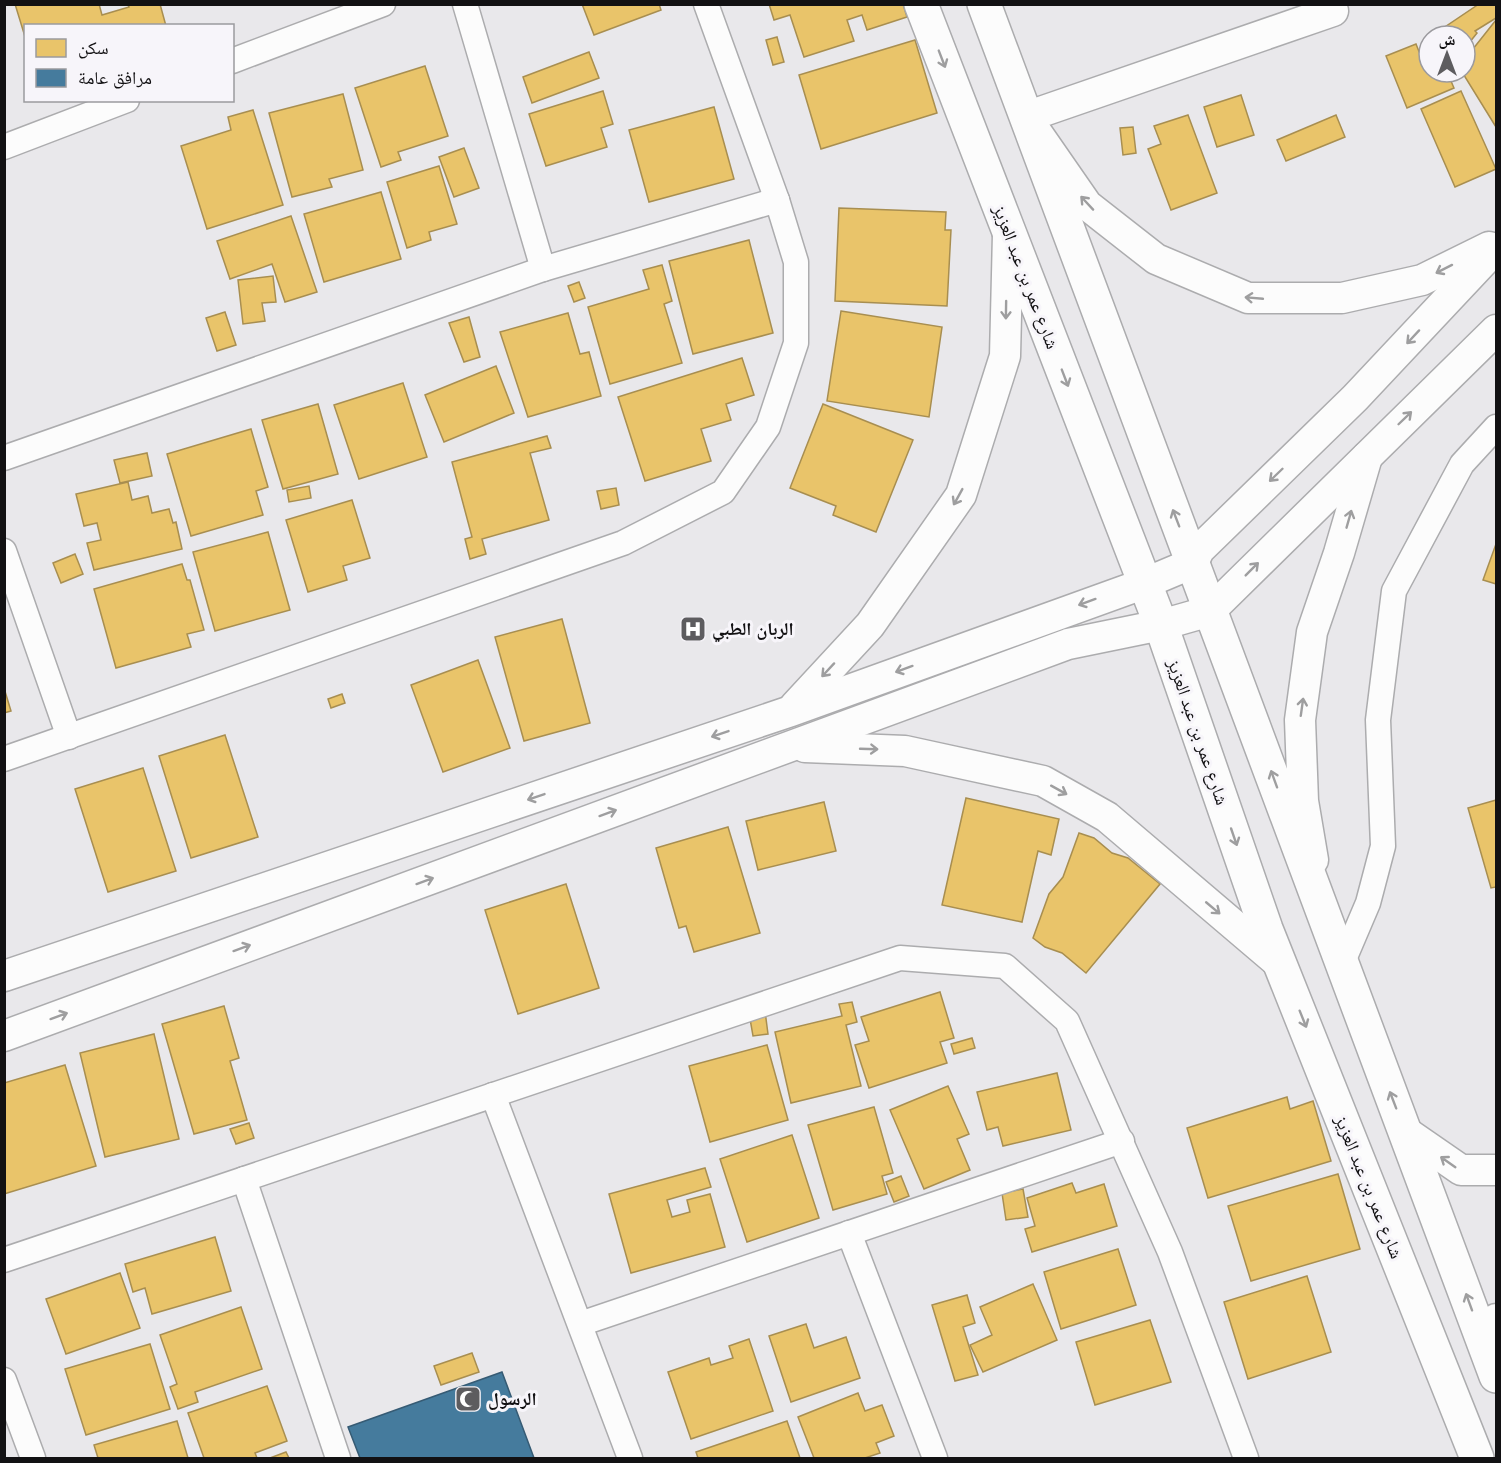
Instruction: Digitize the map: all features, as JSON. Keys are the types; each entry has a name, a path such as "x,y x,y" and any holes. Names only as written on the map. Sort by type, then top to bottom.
{"main road":[{"name":"شارع عمر بن عبد العزيز","path":"921,4 1143,584 1161,625 1281,965 1477,1458"},
{"path":"984,4 1493,1367"}],"street":[{"path":"234,60 383,4"},
{"path":"465,4 543,269"},
{"path":"4,759 623,543 723,492 768,427 796,343 796,262 777,200 706,4"},
{"path":"1338,7 1026,117 1086,205 1156,259 1248,298 1342,298 1422,280 1497,242"},
{"path":"4,147 122,102"},
{"path":"4,458 543,269 777,200"},
{"path":"791,711 870,625 960,495 1005,356 1008,231"},
{"path":"4,976 791,711 1193,564 1199,550 1354,398 1497,248"},
{"path":"4,1036 1068,644 1161,625 1210,611 1497,330"},
{"path":"1342,964 1368,903 1383,846 1378,720 1394,591 1462,464 1497,427"},
{"path":"1323,910 1303,801 1300,720 1312,632 1369,453"},
{"path":"4,551 69,737"},
{"path":"790,746 905,751 1042,781 1107,817 1281,965"},
{"path":"4,1260 900,958 1005,966 1067,1021 1170,1252 1246,1458"},
{"path":"493,1095 630,1458"},
{"path":"1406,1132 1461,1170 1497,1170"},
{"path":"580,1324 1122,1141"},
{"path":"244,1179 338,1458"},
{"path":"849,1233 935,1458"},
{"path":"1493,1367 1497,1319"},
{"path":"4,1380 33,1458"}],"building: سكن":[{"path":"15,4 99,4 102,15 129,7 128,4 160,4 165,24 24,24 24,33"},
{"path":"582,4 659,4 661,10 594,35"},
{"path":"769,4 903,4 907,17 867,30 862,15 847,20 854,41 804,57 790,15 774,20"},
{"path":"1479,4 1496,4 1496,18 1477,30 1477,24 1449,24"},
{"path":"1496,20 1496,127 1469,84 1477,84 1477,44"},
{"path":"777,37 784,62 773,65 766,40"},
{"path":"915,40 937,113 821,149 799,75"},
{"path":"1416,44 1417,84 1452,84 1454,88 1407,108 1386,56"},
{"path":"589,52 599,78 532,103 523,77"},
{"path":"425,66 448,136 398,152 401,160 381,167 355,88"},
{"path":"603,91 613,124 601,128 607,147 546,166 529,114"},
{"path":"1461,91 1496,169 1455,187 1421,109"},
{"path":"343,94 363,170 329,179 332,187 292,197 269,113"},
{"path":"1241,95 1254,135 1217,147 1204,107"},
{"path":"714,107 734,179 649,202 629,130"},
{"path":"253,110 283,205 207,229 181,146 231,130 228,117"},
{"path":"1188,115 1217,193 1171,210 1148,149 1161,144 1154,126"},
{"path":"1336,115 1345,137 1286,161 1277,140"},
{"path":"1133,127 1136,153 1123,155 1120,128"},
{"path":"464,148 479,188 454,197 439,157"},
{"path":"439,166 457,224 429,232 431,240 407,248 387,182"},
{"path":"381,192 401,259 324,282 304,214"},
{"path":"839,208 946,212 945,230 951,230 947,306 835,301"},
{"path":"291,216 317,292 285,302 272,264 230,279 217,241"},
{"path":"749,240 773,333 693,354 669,261"},
{"path":"662,265 672,301 664,304 682,363 610,384 588,307 649,289 643,270"},
{"path":"273,276 276,302 262,303 265,321 243,324 238,280"},
{"path":"579,282 585,298 574,302 568,286"},
{"path":"841,311 942,327 929,417 827,401"},
{"path":"225,312 236,345 217,351 206,318"},
{"path":"568,313 580,354 589,352 601,396 528,417 500,332"},
{"path":"469,317 480,357 464,362 449,323"},
{"path":"742,358 754,395 726,404 731,420 701,429 711,461 645,481 618,397"},
{"path":"496,366 514,413 444,442 425,395"},
{"path":"403,383 427,457 359,479 334,405"},
{"path":"318,404 338,474 283,489 262,420"},
{"path":"823,404 913,440 876,532 833,515 836,506 790,488"},
{"path":"251,429 268,487 256,491 263,515 191,536 167,454"},
{"path":"547,436 551,448 530,453 549,520 482,539 486,554 470,559 465,539 472,537 452,462"},
{"path":"147,453 152,476 120,483 114,460"},
{"path":"128,482 132,500 148,496 152,513 169,509 173,523 176,522 182,549 94,570 87,543 101,540 97,523 84,526 76,494"},
{"path":"309,486 311,498 289,502 287,490"},
{"path":"616,488 619,505 601,509 597,491"},
{"path":"352,500 370,558 343,566 347,580 308,592 286,520"},
{"path":"268,532 290,610 215,631 193,552"},
{"path":"1496,544 1496,584 1483,580"},
{"path":"75,554 83,574 61,583 53,563"},
{"path":"182,564 187,580 190,580 204,630 187,634 191,647 116,668 94,589"},
{"path":"562,619 590,723 524,741 495,637"},
{"path":"478,660 510,748 443,772 411,685"},
{"path":"4,688 11,711 4,713"},
{"path":"342,694 345,703 331,708 328,699"},
{"path":"225,735 258,837 191,858 159,756"},
{"path":"143,768 176,871 108,892 75,789"},
{"path":"966,798 1059,819 1051,855 1038,851 1022,922 942,905"},
{"path":"1496,800 1496,887 1491,888 1468,808"},
{"path":"824,802 836,851 758,870 746,821"},
{"path":"728,827 760,933 694,952 686,926 679,928 656,848"},
{"path":"1079,833 1094,838 1112,853 1128,858 1160,884 1086,973 1062,953 1045,947 1033,938 1049,894 1063,877"},
{"path":"566,884 599,988 518,1014 485,910"},
{"path":"940,992 954,1038 940,1042 947,1063 869,1088 855,1045 869,1041 861,1017"},
{"path":"852,1002 857,1022 846,1025 861,1086 791,1103 775,1032 842,1016 839,1004"},
{"path":"224,1006 239,1058 230,1061 247,1120 194,1134 162,1024"},
{"path":"765,1011 768,1034 753,1036 749,1013"},
{"path":"154,1034 179,1139 105,1157 80,1053"},
{"path":"972,1038 975,1048 954,1054 951,1044"},
{"path":"767,1045 788,1120 710,1142 689,1066"},
{"path":"65,1065 96,1166 4,1194 4,1083"},
{"path":"1057,1073 1071,1130 1003,1146 998,1127 987,1130 977,1092"},
{"path":"948,1086 969,1134 957,1139 970,1170 924,1189 890,1110"},
{"path":"1287,1097 1290,1109 1313,1101 1331,1161 1208,1198 1187,1128"},
{"path":"874,1107 893,1173 882,1176 887,1194 833,1210 808,1125"},
{"path":"249,1123 254,1138 236,1144 230,1129"},
{"path":"792,1135 819,1218 747,1242 720,1159"},
{"path":"705,1168 711,1187 667,1200 672,1217 690,1212 687,1200 710,1194 725,1247 631,1273 609,1194"},
{"path":"1338,1174 1360,1249 1251,1281 1228,1206"},
{"path":"901,1176 909,1196 894,1202 886,1182"},
{"path":"1072,1183 1076,1193 1104,1184 1117,1226 1032,1252 1025,1229 1035,1226 1027,1198"},
{"path":"1023,1189 1028,1217 1006,1220 1002,1193"},
{"path":"215,1237 231,1291 152,1314 145,1288 133,1292 125,1264"},
{"path":"1118,1249 1136,1305 1061,1329 1044,1272"},
{"path":"120,1273 140,1328 66,1354 46,1299"},
{"path":"1307,1276 1331,1352 1248,1379 1224,1302"},
{"path":"1033,1284 1057,1340 983,1372 970,1345 992,1335 980,1307"},
{"path":"967,1295 975,1323 963,1327 978,1375 955,1381 932,1305"},
{"path":"241,1307 262,1369 195,1392 198,1402 178,1409 170,1387 177,1384 160,1335"},
{"path":"1150,1320 1171,1382 1095,1405 1076,1342"},
{"path":"806,1324 814,1348 846,1337 860,1378 791,1402 769,1336"},
{"path":"749,1339 773,1411 691,1439 668,1372 709,1358 711,1365 733,1358 729,1346"},
{"path":"150,1344 170,1409 86,1435 65,1369"},
{"path":"472,1353 479,1372 441,1385 434,1366"},
{"path":"267,1386 287,1441 255,1453 257,1458 204,1458 188,1413"},
{"path":"858,1393 865,1411 882,1405 894,1436 876,1443 880,1453 865,1458 814,1458 798,1417"},
{"path":"177,1421 188,1458 98,1458 94,1445"},
{"path":"787,1421 800,1458 698,1458 696,1452"},
{"path":"286,1452 289,1458 270,1458"}],"building: مرافق عامة":[{"name":"الرسول","path":"502,1372 534,1458 360,1458 348,1427"}],"place":[{"name":"الربان الطبي","path":"693,629"},
{"name":"الرسول","path":"468,1399"}]}
